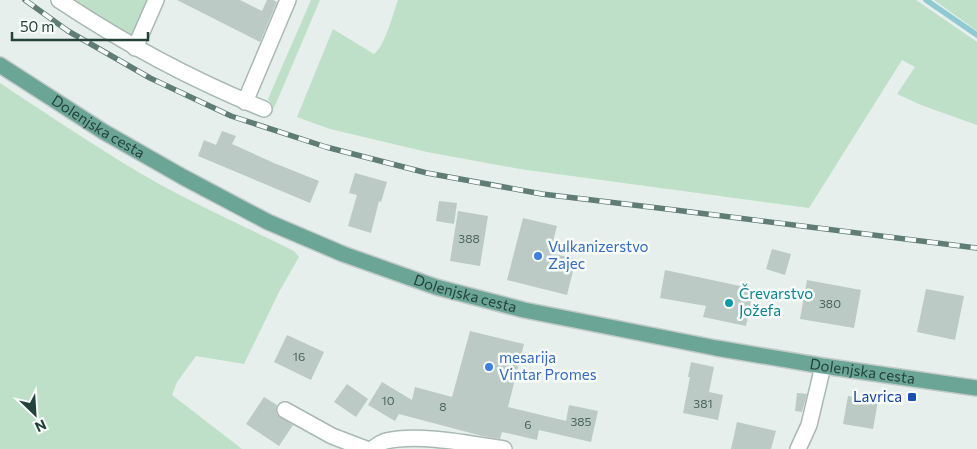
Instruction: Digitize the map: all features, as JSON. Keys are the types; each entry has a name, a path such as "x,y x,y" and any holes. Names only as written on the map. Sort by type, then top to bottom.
{"main road":[{"name":"Dolenjska cesta","path":"0,65 104,132 183,178 268,222 343,254 436,287 524,310 716,348 823,366 977,388"}],"street":[{"path":"59,0 135,48 194,79 264,109"},
{"path":"135,48 156,0"},
{"path":"245,102 288,0"},
{"path":"798,449 809,425 823,366"},
{"path":"284,410 332,436 366,449"},
{"path":"372,449 384,441 405,439 434,440 504,449"}],"green space":[{"path":"67,0 152,0 135,36 128,36"},
{"path":"311,0 320,0 274,108 268,99"},
{"path":"398,0 916,0 977,42 977,125 921,105 897,94 915,67 902,60 809,208 520,169 427,152 330,129 297,117 333,29 374,54 382,44"},
{"path":"934,0 977,0 977,31"},
{"path":"0,83 140,173 294,251 299,257 279,292 244,364 196,356 177,382 172,395 242,449 0,449"}],"building":[{"path":"177,0 240,0 262,11 267,0 277,2 260,42"},
{"path":"222,131 236,136 232,144 319,181 310,203 198,156 204,140 216,145"},
{"path":"355,173 387,182 381,202 379,201 371,233 348,226 357,195 349,193"},
{"path":"439,201 457,203 454,224 436,221"},
{"path":"458,211 488,216 480,266 450,261"},
{"name":"Vulkanizerstvo Zajec","path":"523,218 557,226 550,253 576,259 567,295 507,280"},
{"path":"772,249 791,254 785,275 766,269"},
{"path":"665,270 754,289 746,326 703,317 706,306 660,298"},
{"path":"807,280 861,290 854,328 800,319"},
{"path":"926,289 964,296 955,340 917,332"},
{"path":"470,331 524,344 508,407 566,421 569,405 598,411 591,442 539,430 537,440 502,432 500,439 399,414 395,421 368,405 382,382 412,400 415,387 452,397"},
{"path":"287,335 324,352 311,380 274,362"},
{"path":"691,362 714,367 709,392 723,395 718,420 683,413"},
{"path":"347,384 368,399 356,417 334,402"},
{"path":"797,393 807,394 802,412 795,411"},
{"path":"848,396 878,401 873,429 843,424"},
{"path":"264,397 277,405 277,415 293,425 279,446 246,424"},
{"path":"737,422 776,431 771,449 731,449"}],"waterway":[{"path":"926,0 977,35"}],"railway":[{"path":"25,0 68,31 150,78 231,116 326,147 427,173 542,194 977,248"}],"place":[{"name":"Vulkanizerstvo Zajec","path":"538,256"},
{"name":"Črevarstvo Jožefa","path":"729,303"},
{"name":"mesarija Vintar Promes","path":"489,367"},
{"name":"Lavrica","path":"912,397"}]}
